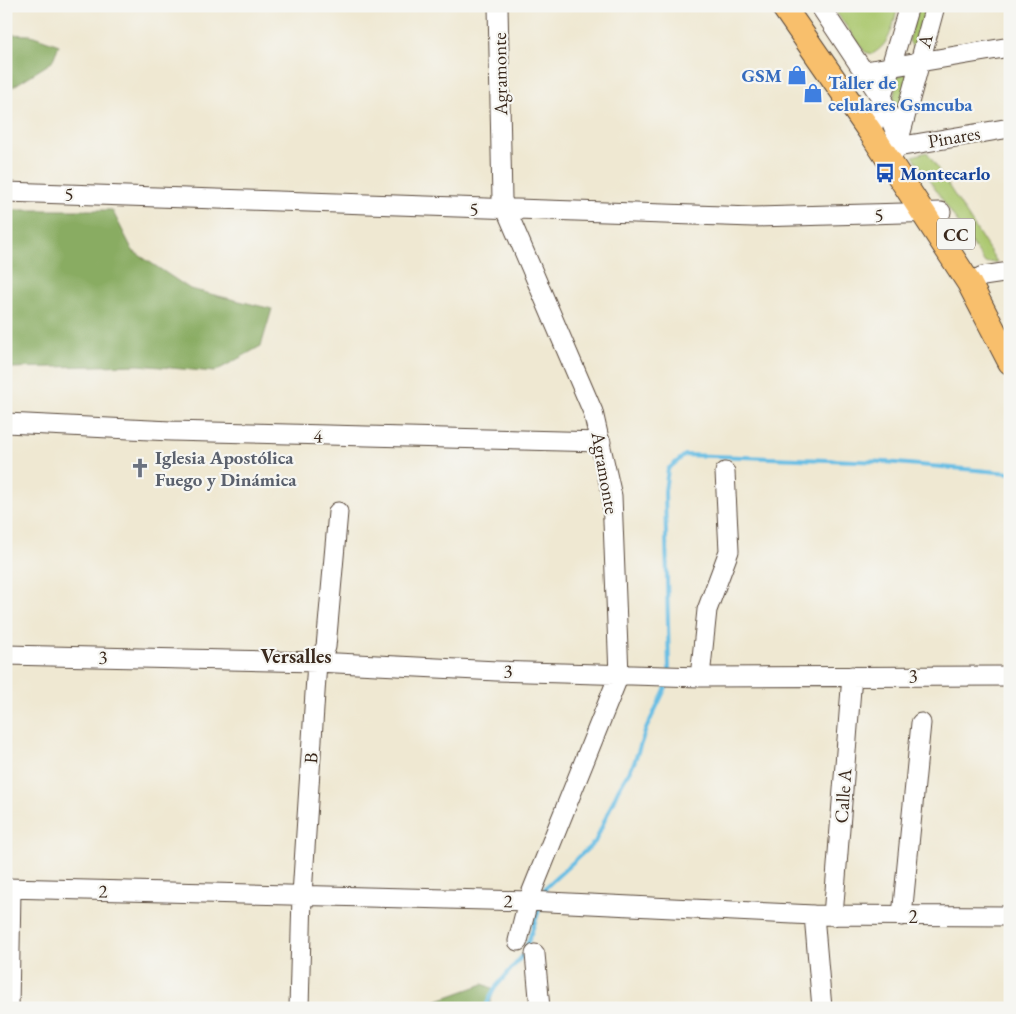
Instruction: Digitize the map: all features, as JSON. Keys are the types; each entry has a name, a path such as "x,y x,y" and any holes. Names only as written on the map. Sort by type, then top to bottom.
{"main road":[{"name":"CC","path":"783,6 876,116"},
{"name":"CC","path":"798,6 876,116 933,213 976,279 1010,324"},
{"name":"CC","path":"976,279 1010,362"}],"street":[{"name":"Agramonte","path":"498,6 502,200 508,210 593,412 601,442 612,496 619,674 528,901 518,941"},
{"path":"820,6 865,71 876,116"},
{"name":"A","path":"876,116 909,6"},
{"name":"A","path":"895,149 935,6"},
{"path":"865,71 1010,47"},
{"name":"Pinares","path":"895,149 1010,128"},
{"name":"5","path":"6,192 753,217 933,213"},
{"path":"976,279 1010,272"},
{"name":"4","path":"6,423 171,431 601,442"},
{"path":"700,677 707,610 729,551 725,472"},
{"name":"B","path":"299,1008 302,895 317,662 326,648 338,512"},
{"name":"3","path":"6,655 317,662 700,677 1010,676"},
{"name":"Calle A","path":"833,916 852,676"},
{"path":"902,916 921,723"},
{"path":"9,888 9,1008"},
{"name":"2","path":"9,888 528,901 833,916 1010,916"},
{"path":"814,915 822,1008"},
{"path":"535,954 540,1008"}],"green space":[{"path":"835,6 898,6 893,27 887,39 872,54 865,52 833,8"},
{"path":"918,6 928,6 916,45 912,46 909,40"},
{"path":"6,34 31,35 59,45 52,62 6,91"},
{"path":"910,72 898,112 893,100 898,76"},
{"path":"927,152 997,262 985,263 913,156"},
{"path":"6,210 112,210 133,251 190,289 272,309 261,346 214,372 139,365 8,368"},
{"path":"483,984 494,989 489,1008 416,1008"}],"waterway":[{"path":"669,669 665,491 668,469 685,455 885,462 1010,473"},
{"path":"543,896 546,887 595,842 618,790 634,763 646,729 669,681"},
{"path":"485,1008 494,989 524,954 540,907"}],"place":[{"name":"GSM","path":"797,75"},
{"name":"Taller de celulares Gsmcuba","path":"813,93"},
{"name":"Montecarlo","path":"885,173"},
{"name":"Iglesia Apostólica Fuego y Dinámica","path":"140,468"}],"district":[{"name":"Versalles","path":"296,656"}]}
